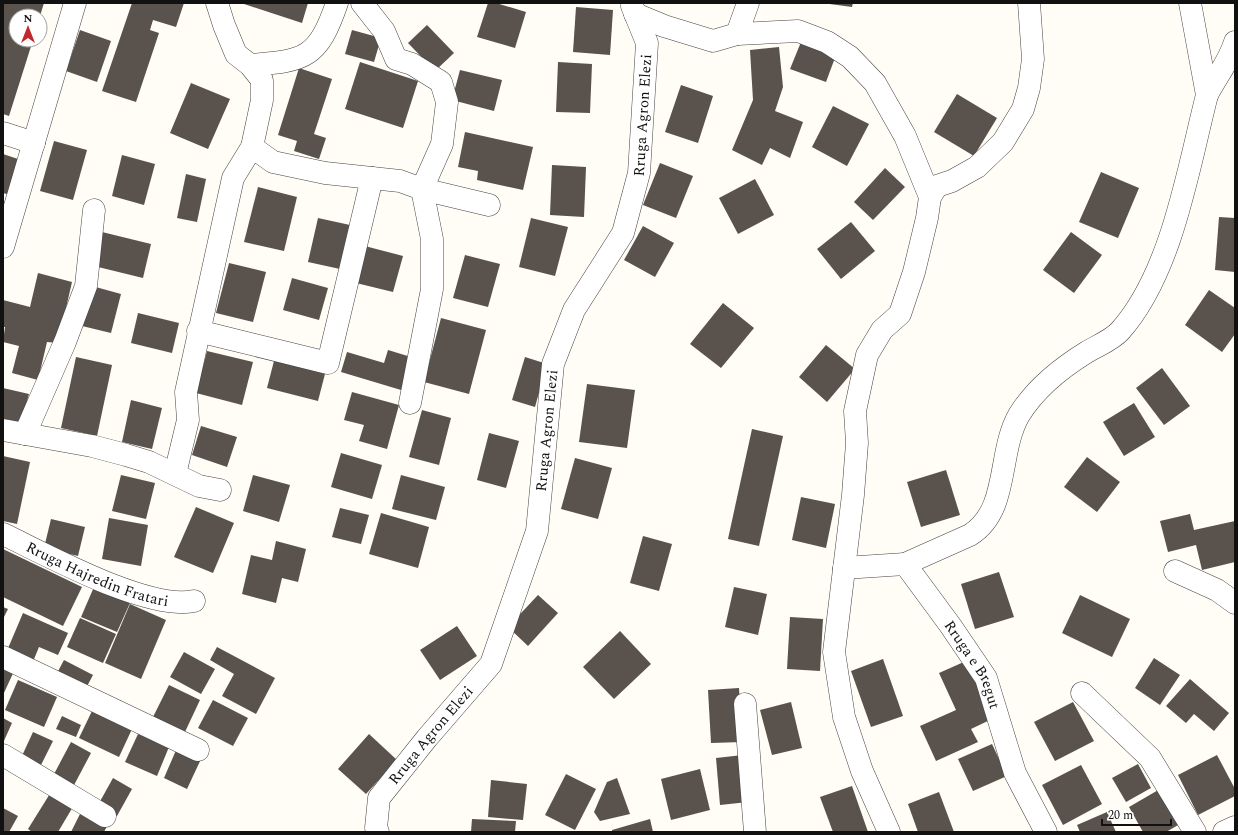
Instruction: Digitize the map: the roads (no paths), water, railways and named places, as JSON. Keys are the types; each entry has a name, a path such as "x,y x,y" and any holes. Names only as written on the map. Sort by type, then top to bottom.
{"street":[{"path":"3,248 9,207 34,143 75,3"},
{"path":"175,474 188,420 186,392 198,331 233,178 252,147 262,100 262,80 250,65 236,54 217,3"},
{"path":"250,65 282,63 300,58 315,48 327,32 337,3"},
{"path":"362,3 384,31 396,59 412,64 441,82 447,102 442,144 422,189 432,239 432,289 410,403"},
{"path":"737,34 748,3"},
{"path":"889,832 862,771 844,717 834,652 853,495 857,443 855,411 867,355 882,330 900,314 914,272 927,218 930,197 937,186 952,181 977,166 1003,142 1023,109 1029,88 1033,59 1030,3"},
{"path":"1190,3 1207,95"},
{"path":"633,8 664,26 713,41 737,34 798,31 827,42 850,57 875,84 893,112 905,136 930,197"},
{"name":"Rruga Agron Elezi","path":"378,832 376,828 379,798 427,738 491,664 537,531 553,364 574,310 623,233 639,174 647,43 633,8"},
{"path":"844,568 905,564 970,535 980,529 990,517 995,505 1009,440 1014,424 1025,406 1054,375 1074,360 1119,332 1146,294 1171,235 1207,95 1220,74 1235,42"},
{"path":"3,133 34,143"},
{"path":"252,147 273,162 325,173 400,181 422,189 489,205"},
{"path":"198,331 328,363 372,178"},
{"path":"25,434 65,342 86,286 94,210"},
{"path":"3,430 92,446 126,455 149,462 199,486 220,490"},
{"name":"Rruga Hajredin Fratari","path":"3,534 99,579 158,600 183,604 194,601"},
{"name":"Rruga e Bregut","path":"905,564 950,625 986,678 1014,773 1046,832"},
{"path":"1176,571 1217,590 1235,603"},
{"path":"3,657 198,750"},
{"path":"1082,693 1150,758 1195,832"},
{"path":"745,704 755,832"},
{"path":"3,755 105,816"},
{"path":"1224,832 1235,827"}]}
